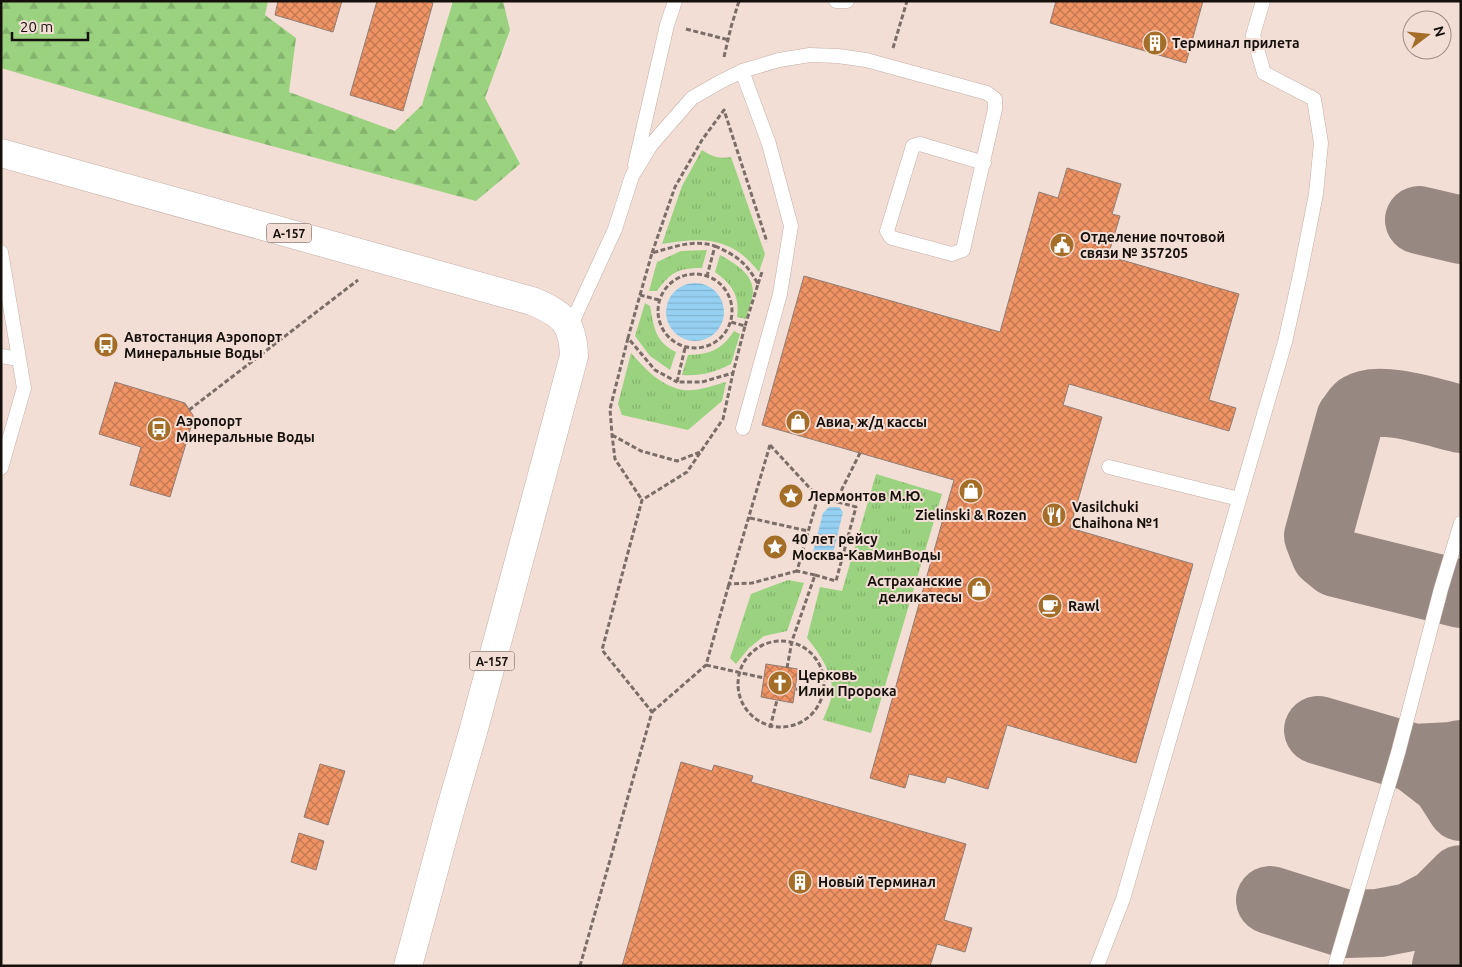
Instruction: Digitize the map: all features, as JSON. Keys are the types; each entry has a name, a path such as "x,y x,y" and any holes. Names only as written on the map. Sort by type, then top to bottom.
{"main road":[{"name":"А-157","path":"1,153 532,302 558,315 570,327 574,356 476,722 408,966"}],"lane":[{"path":"570,327 615,229 632,176 667,25 675,1"},
{"path":"836,1 847,1"},
{"path":"1097,966 1123,899 1285,342 1316,194 1321,142 1314,99 1264,73 1253,35 1263,1"},
{"path":"632,176 652,145 692,98 742,71 779,60 810,55 866,60 987,92 995,99 995,109 984,163 963,250 952,254 890,236 887,230 888,226 911,148 915,144 984,163"},
{"path":"742,71 769,144 791,226 780,294 743,428"},
{"path":"1,252 24,388 1,468"},
{"path":"1,356 19,359"},
{"path":"1110,467 1239,499"},
{"path":"1334,966 1398,753 1441,590 1461,523"}],"path":[{"path":"723,60 739,1"},
{"path":"888,66 908,1"},
{"path":"680,28 729,40"},
{"path":"642,500 614,459 610,409 652,253 675,187 702,140 724,110 769,247"},
{"path":"652,253 681,244 703,242 736,256 751,272 758,284"},
{"path":"707,276 715,246"},
{"path":"190,410 384,260"},
{"path":"652,712 602,650 642,500 687,472 723,419 745,326 762,270"},
{"path":"702,274 713,278 729,296 732,307 731,322 723,336 715,343 695,349 685,348 672,340 662,328 658,317 659,300 668,284 678,277 702,274"},
{"path":"640,295 659,300"},
{"path":"731,322 745,326"},
{"path":"628,338 655,370 677,382 702,382 733,373"},
{"path":"677,382 685,348"},
{"path":"612,434 641,451 676,461 701,452"},
{"path":"580,966 652,712 706,665 729,584 750,518 770,445 818,497 856,507 836,581 798,570 752,583 729,584"},
{"path":"838,502 842,489 860,454"},
{"path":"798,570 818,497"},
{"path":"750,518 808,531"},
{"path":"787,668 792,641 815,575"},
{"path":"792,641 807,650 817,660 822,673 824,690 821,702 812,714 801,723 785,728 770,728 748,713 740,701 737,686 738,672 745,660 756,649 767,643 792,641"},
{"path":"706,665 764,678"},
{"path":"796,689 822,695"},
{"path":"770,728 777,700"}],"green space":[{"path":"1,1 268,1 265,15 296,38 289,92 395,131 422,105 453,1 503,1 510,30 485,98 520,164 476,201 201,127 1,68"},
{"path":"702,150 716,157 731,157 765,254 759,272 738,251 727,245 703,240 662,244 682,186"},
{"path":"707,250 702,268 676,272 657,291 649,291 657,262 681,251"},
{"path":"720,255 742,269 750,279 753,292 746,319 737,317 738,310 734,291 715,272"},
{"path":"645,303 650,306 654,327 660,339 676,352 670,370 650,356 635,336"},
{"path":"734,331 740,334 731,364 707,373 682,375 688,355 703,354 715,350 725,343"},
{"path":"631,353 654,376 676,388 694,390 726,382 722,401 688,430 622,415 618,404"},
{"path":"876,474 942,494 871,733 823,720 832,694 831,679 821,657 807,638 820,587 842,591"},
{"path":"788,580 804,583 787,631 764,636 749,648 736,664 730,658 751,594"}],"water":[{"path":"689,283 701,283 716,291 724,306 724,318 716,333 701,341 689,341 674,333 666,318 666,306 674,291"},
{"path":"829,507 839,507 843,512 833,553 825,559 816,557 813,552 823,513"}],"building":[{"path":"278,1 342,1 333,32 275,15"},
{"path":"377,1 428,1 433,3 403,111 350,95"},
{"name":"Терминал прилета","path":"1056,1 1203,1 1186,63 1050,23"},
{"path":"1067,168 1121,184 1112,214 1120,216 1108,256 1239,294 1209,400 1236,408 1229,431 1069,384 1063,405 1102,417 1070,528 1193,564 1136,763 1007,725 988,789 947,777 945,783 909,774 905,788 870,778 954,480 762,425 804,276 1000,332 1039,192 1058,198"},
{"path":"115,382 185,403 194,417 170,497 130,485 141,447 99,434"},
{"name":"Церковь Илии Пророка","path":"766,664 798,669 793,703 761,697"},
{"name":"Новый Терминал","path":"681,762 712,771 714,765 753,776 751,782 966,844 944,920 972,928 965,952 937,944 930,966 622,966"},
{"path":"320,764 345,771 328,825 304,817"},
{"path":"299,833 324,841 316,870 291,862"}],"taxiway":[{"path":"1419,220 1461,230"},
{"path":"1461,419 1395,404 1369,404 1359,408 1350,419 1318,536 1325,554 1336,563 1461,594"},
{"path":"1318,730 1414,758 1461,754"},
{"path":"1414,758 1445,782 1461,807"},
{"path":"1270,900 1346,924 1379,923 1410,917 1437,903 1461,879"},
{"path":"1446,966 1461,910"}],"place":[{"name":"Терминал прилета","path":"1155,43"},
{"name":"Отделение почтовой связи № 357205","path":"1062,245"},
{"name":"Автостанция Аэропорт Минеральные Воды","path":"106,345"},
{"name":"Авиа, ж/д кассы","path":"798,422"},
{"name":"Аэропорт Минеральные Воды","path":"159,429"},
{"name":"Zielinski & Rozen","path":"971,491"},
{"name":"Лермонтов М.Ю.","path":"791,496"},
{"name":"Vasilchuki Chaihona №1","path":"1054,515"},
{"name":"40 лет рейсу Москва-КавМинВоды","path":"775,547"},
{"name":"Астраханские деликатесы","path":"979,589"},
{"name":"Rawl","path":"1050,606"},
{"name":"Церковь Илии Пророка","path":"780,683"},
{"name":"Новый Терминал","path":"800,882"}]}
